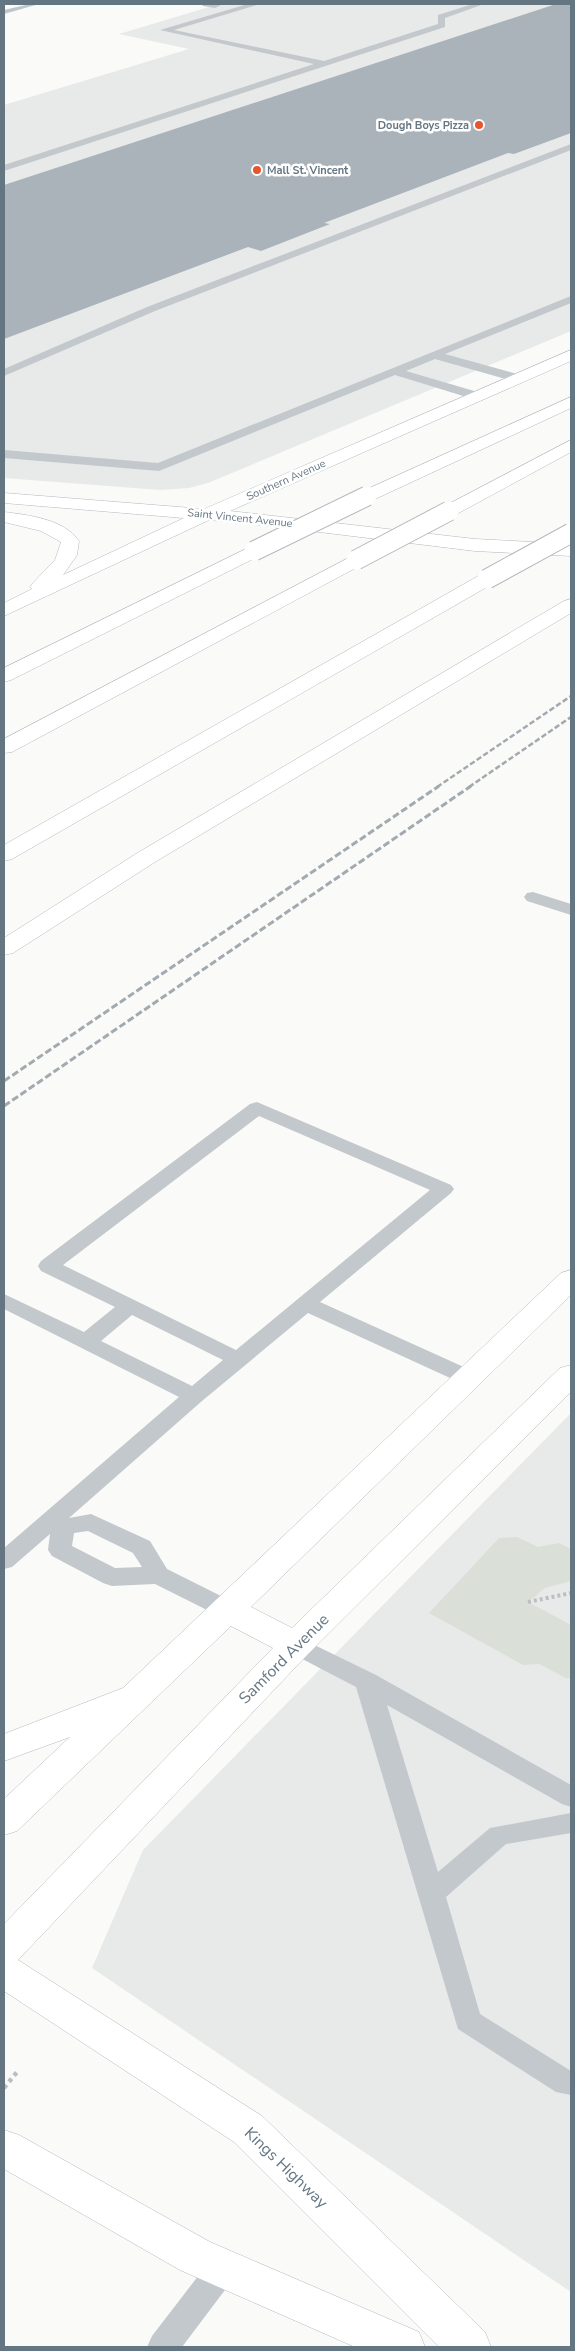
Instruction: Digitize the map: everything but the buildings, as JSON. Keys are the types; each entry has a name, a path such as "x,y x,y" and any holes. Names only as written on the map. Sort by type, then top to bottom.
{"main road":[{"name":"Southern Avenue","path":"4,610 208,514 571,355"},
{"path":"4,676 367,496 571,402"},
{"path":"4,747 571,445"},
{"name":"Saint Vincent Avenue","path":"4,498 208,514 475,545 568,559"},
{"path":"4,516 47,528 65,536 70,541 70,552 67,558 30,597"},
{"path":"4,854 571,533"},
{"path":"4,948 147,857 571,605"},
{"path":"4,1821 228,1610 571,1279"},
{"name":"Samford Avenue","path":"4,1949 296,1645 571,1375"},
{"path":"228,1610 296,1645"},
{"path":"4,1748 31,1739 137,1694"},
{"name":"Kings Highway","path":"4,1971 248,2129 469,2347"},
{"path":"4,2148 195,2256 403,2347"}],"lane":[{"path":"211,4 237,9"},
{"path":"256,4 164,30 323,63"},
{"path":"4,168 442,25 441,17 480,4"},
{"path":"4,373 152,310 571,147"},
{"path":"4,454 160,467 571,299"},
{"path":"434,355 517,378"},
{"path":"395,371 477,396"},
{"path":"533,897 571,910"},
{"path":"4,1562 58,1524 194,1396 444,1189 257,1108 48,1266 238,1359"},
{"path":"4,1301 194,1396"},
{"path":"306,1304 469,1378"},
{"path":"85,1342 130,1306"},
{"path":"58,1524 92,1522 142,1547 158,1575"},
{"path":"58,1524 60,1550 112,1577 158,1575 228,1610"},
{"path":"296,1645 368,1682 571,1797"},
{"path":"368,1682 468,2021 566,2083 571,2083"},
{"path":"431,1894 499,1835 571,1823"},
{"path":"163,2347 223,2268"}],"path":[{"path":"528,1602 571,1593"},
{"path":"4,2088 17,2072"}],"shaded area":[{"path":"219,4 571,4 571,331 208,483 189,488 160,490 4,478 4,105 189,49 119,34"},
{"path":"571,1413 571,2292 92,1968 143,1850"},
{"path":"517,1537 538,1547 559,1543 571,1549 571,1581 545,1588 528,1602 571,1625 571,1678 566,1678 539,1664 523,1665 429,1613 499,1538"}],"waterway":[{"path":"4,12 36,4"}],"railway":[{"path":"437,787 571,696"},
{"path":"469,787 571,717"},
{"path":"4,1081 439,786"},
{"path":"4,1106 471,786"}],"place":[{"name":"Dough Boys Pizza","path":"479,125"},
{"name":"Mall St. Vincent","path":"257,170"}]}
